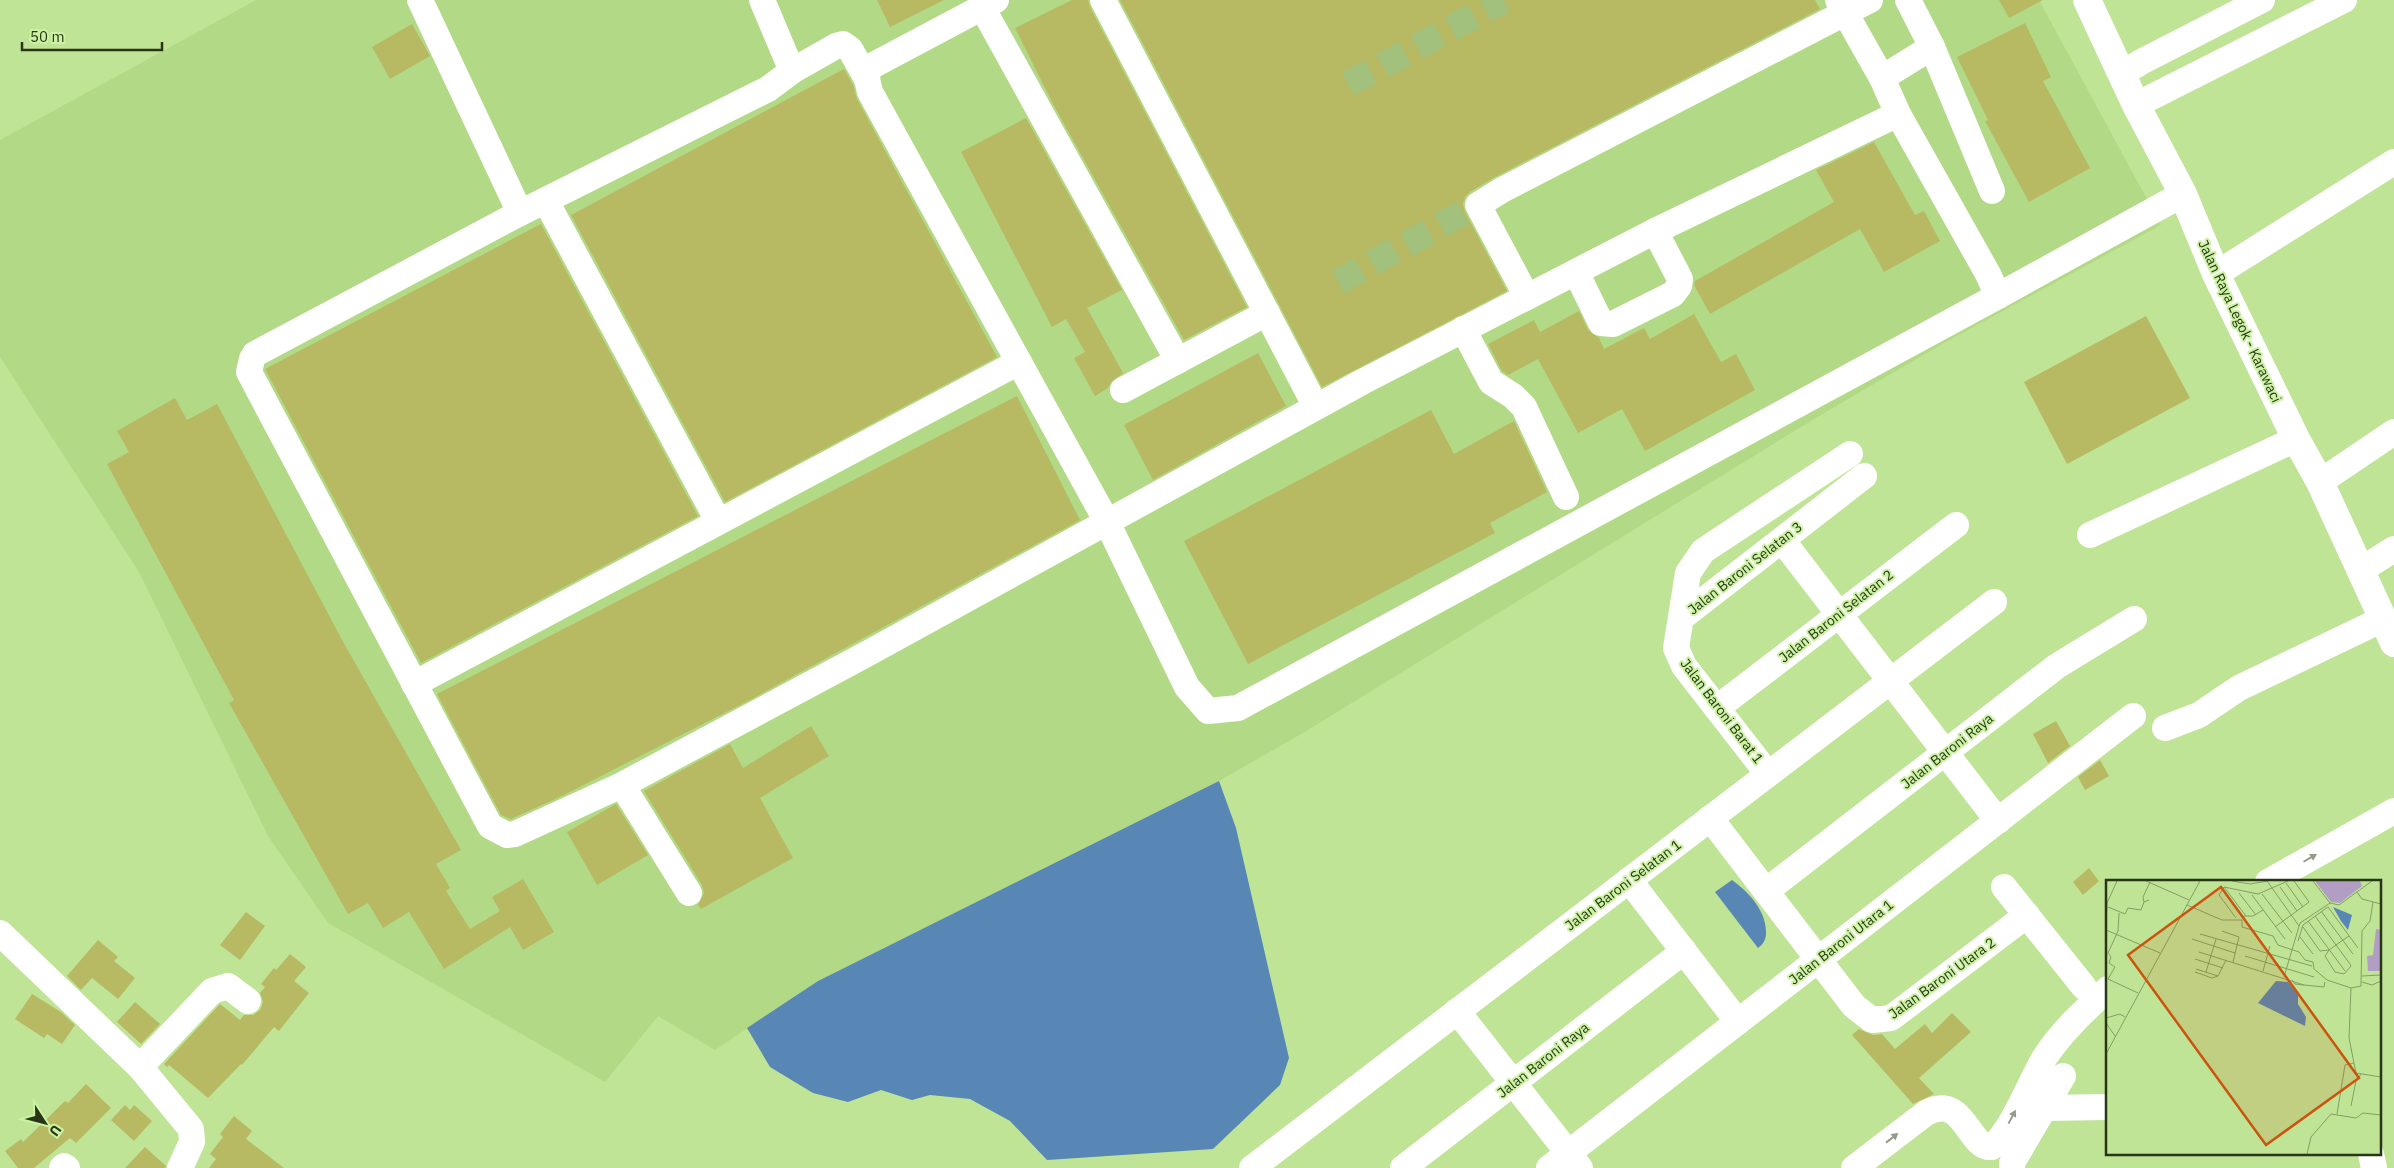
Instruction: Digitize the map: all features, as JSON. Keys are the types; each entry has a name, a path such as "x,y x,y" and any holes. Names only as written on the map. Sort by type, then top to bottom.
{"main road":[{"name":"Jalan Raya Legok - Karawaci","path":"2087,0 2136,105 2183,194 2216,274 2296,439 2320,482 2388,631"}],"street":[{"path":"420,0 520,213"},
{"path":"762,0 792,71"},
{"path":"1102,0 1316,407"},
{"path":"1527,297 1476,206 1502,190 1842,6 1870,0"},
{"path":"1908,0 1932,47 1992,191"},
{"path":"2122,74 2141,62 2262,0"},
{"path":"2136,105 2344,0"},
{"path":"867,79 868,68 989,4 1178,361"},
{"path":"1842,6 1882,78 1898,114 1988,274 1998,296"},
{"path":"1898,114 1655,231 1463,330 1316,407 1107,522 622,785 515,834 507,835 498,832 490,826 251,378 250,366 255,354 520,213 768,89 792,71 836,46 843,44 850,49 867,79 870,92 1107,522 1187,687 1208,711 1238,708 2183,194"},
{"path":"1882,78 1932,47"},
{"path":"2216,274 2394,162"},
{"path":"546,201 718,521"},
{"path":"1576,272 1602,323 1606,325 1612,324 1673,294 1679,286 1680,279 1655,231"},
{"path":"1124,390 1267,313"},
{"path":"1463,330 1491,382 1513,396 1524,407 1566,497"},
{"path":"414,684 1019,362"},
{"path":"2320,482 2394,432"},
{"path":"2090,535 2296,439"},
{"name":"Jalan Baroni Selatan 3","path":"1857,465 1782,540 1681,618 1688,572 1703,551 1857,465"},
{"name":"Jalan Baroni Selatan 2","path":"1717,708 1956,525"},
{"path":"1782,540 1998,821"},
{"path":"2361,570 2394,550"},
{"name":"Jalan Baroni Selatan 1","path":"1252,1168 1281,1160 1457,1011 1994,602"},
{"name":"Jalan Baroni Barat 1","path":"1681,618 1676,648 1684,666 1768,774"},
{"name":"Jalan Baroni Raya","path":"1766,891 2058,666 2134,619"},
{"path":"2165,728 2199,714 2239,688 2363,626 2388,631"},
{"name":"Jalan Baroni Utara 1","path":"1566,1163 1738,1022 2133,716"},
{"path":"622,785 690,893"},
{"path":"2272,880 2394,811"},
{"name":"Jalan Baroni Utara 2","path":"1710,818 1854,1006 1872,1020 1891,1018 2027,916"},
{"path":"1629,880 1738,1022"},
{"path":"1854,1168 1936,1107 1952,1110 1983,1144 1992,1147 2007,1128 2046,1057 2096,988 2027,916 2004,887"},
{"path":"0,933 140,1067 191,1129 192,1142 180,1168"},
{"name":"Jalan Baroni Raya","path":"1403,1168 1684,951"},
{"path":"140,1067 212,990 228,986 248,1001"},
{"path":"1457,1011 1514,1083 1566,1163"},
{"path":"2012,1168 2012,1163 2063,1076"},
{"path":"2044,1108 2106,1108"},
{"path":"62,1168 64,1166 67,1168"}],"shaded area":[{"path":"256,0 2039,0 2161,225 1944,343 1814,419 1303,733 1219,781 818,981 715,1050 658,1016 605,1082 328,923 268,836 139,572 0,357 0,140"}],"water":[{"path":"1219,781 1236,828 1289,1058 1280,1085 1213,1149 1047,1160 1010,1121 970,1099 930,1095 912,1100 881,1090 848,1102 813,1093 770,1067 747,1028 818,981"},
{"path":"1732,880 1751,897 1764,919 1766,935 1764,942 1758,948 1715,892"}],"building":[{"path":"877,0 944,0 890,27"},
{"path":"1072,0 1088,0 1247,307 1184,340 1053,104 1015,28"},
{"path":"1120,0 1815,0 1820,9 1495,177 1470,192 1465,197 1463,204 1465,212 1507,291 1322,387"},
{"path":"1999,0 2043,0 2009,18"},
{"path":"2025,23 2051,77 2043,81 2090,168 2029,202 1985,121 1988,120 1957,57"},
{"path":"412,24 430,56 390,79 372,47"},
{"path":"844,69 853,85 857,99 997,357 725,502 571,215"},
{"path":"1026,118 1122,290 1087,308 1123,373 1111,382 1108,388 1095,396 1074,358 1085,352 1066,319 1052,327 961,152"},
{"path":"1874,142 1915,215 1924,211 1940,241 1884,272 1860,229 1710,314 1694,285 1695,281 1834,202 1816,170"},
{"path":"541,224 698,516 421,663 265,369"},
{"path":"1579,311 1588,330 1599,338 1604,349 1644,328 1650,339 1694,314 1721,362 1736,354 1755,390 1645,451 1622,409 1578,433 1538,359 1508,375 1502,371 1488,344 1534,320 1540,332"},
{"path":"2146,316 2190,398 2067,464 2024,382"},
{"path":"1258,353 1286,406 1153,480 1124,425"},
{"path":"1017,396 1080,520 748,701 564,795 511,819 501,815 437,694"},
{"path":"175,398 187,420 217,404 341,638 461,850 436,864 450,888 446,891 470,929 500,911 492,897 523,879 554,932 523,950 510,927 444,969 409,912 383,928 368,903 348,914 229,703 234,700 107,464 129,452 117,431"},
{"path":"1431,410 1454,454 1514,421 1547,492 1490,523 1495,533 1248,664 1184,541"},
{"path":"2056,721 2070,746 2048,763 2033,734"},
{"path":"811,726 829,756 760,798 793,858 701,909 698,905 704,893 702,885 644,791 730,744 743,768"},
{"path":"2100,760 2109,776 2085,790 2078,777"},
{"path":"616,804 648,855 597,885 567,832"},
{"path":"2089,868 2099,881 2083,895 2073,882"},
{"path":"246,912 265,926 240,960 220,945"},
{"path":"98,940 118,957 114,961 135,978 118,999 92,978 81,990 67,976"},
{"path":"290,954 306,967 294,981 309,993 279,1031 274,1027 242,1065 208,1098 169,1065 167,1067 164,1064 220,1004 240,1020 244,1015 253,1015 260,1010 263,1002 260,993 265,987 261,984 274,968 276,970"},
{"path":"32,994 61,1012 75,1025 62,1044 47,1034 44,1038 15,1019"},
{"path":"135,1002 160,1024 141,1044 117,1022"},
{"path":"1952,1013 1971,1032 1919,1078 1934,1094 1913,1104 1852,1035 1859,1029 1873,1035 1882,1034 1895,1049 1925,1024 1932,1033"},
{"path":"86,1084 111,1108 76,1143 70,1138 34,1168 18,1168 5,1151 21,1139 23,1142 65,1101 68,1103"},
{"path":"125,1105 130,1110 134,1105 152,1121 134,1141 111,1120"},
{"path":"234,1116 252,1131 246,1139 284,1168 209,1168 216,1159 210,1154 223,1137 220,1134"},
{"path":"145,1147 166,1166 165,1168 125,1168"}],"tunnel":[{"path":"1348,84 1504,0"},
{"path":"1338,282 1474,207"}]}
